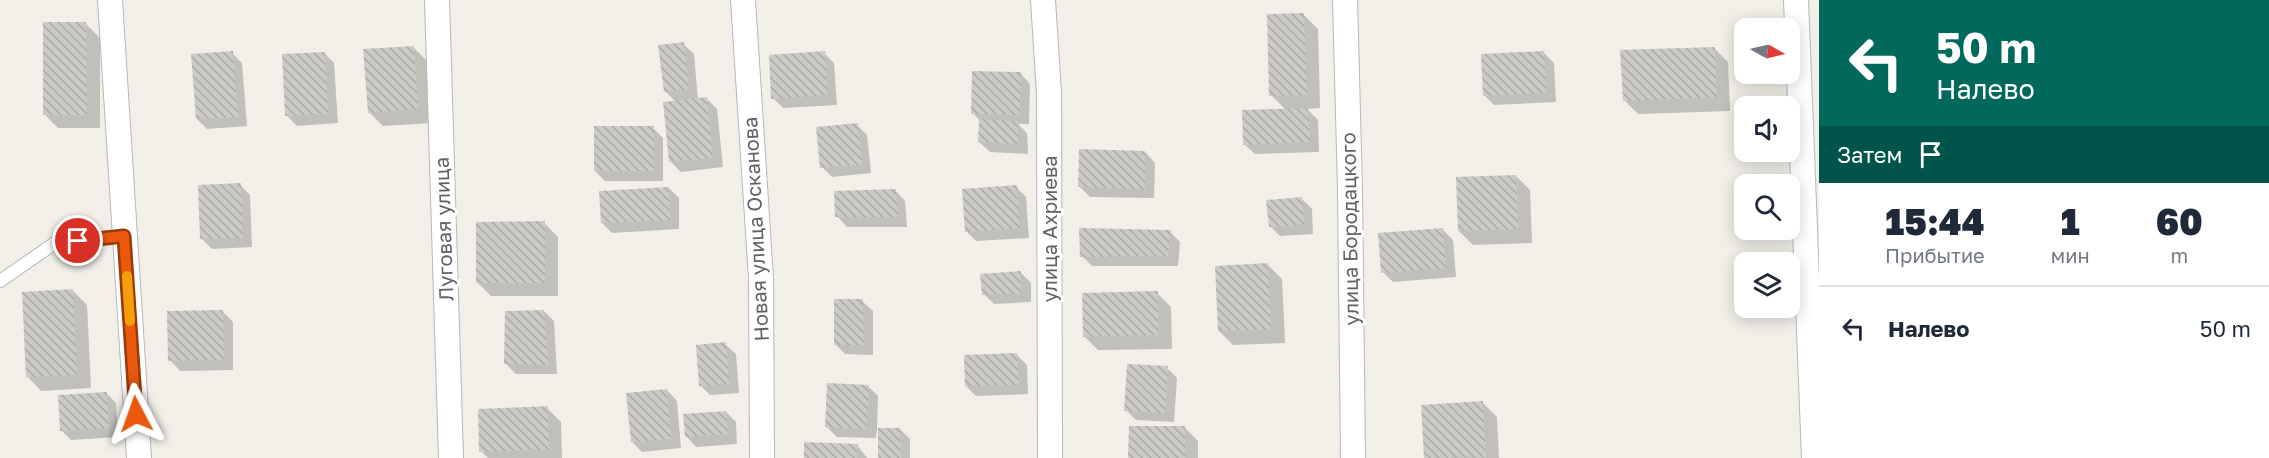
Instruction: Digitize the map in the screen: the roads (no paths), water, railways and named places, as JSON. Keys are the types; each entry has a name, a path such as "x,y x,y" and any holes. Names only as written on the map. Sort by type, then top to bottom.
{"street":[{"path":"110,0 139,458"},
{"name":"Луговая улица","path":"437,0 451,458"},
{"name":"Новая улица Осканова","path":"744,0 761,279 762,458"},
{"name":"улица Ахриева","path":"1043,0 1049,94 1050,458"},
{"name":"улица Бородацкого","path":"1345,0 1353,458"},
{"path":"1796,0 1814,458"}],"lane":[{"path":"0,281 55,243 124,236"}]}
